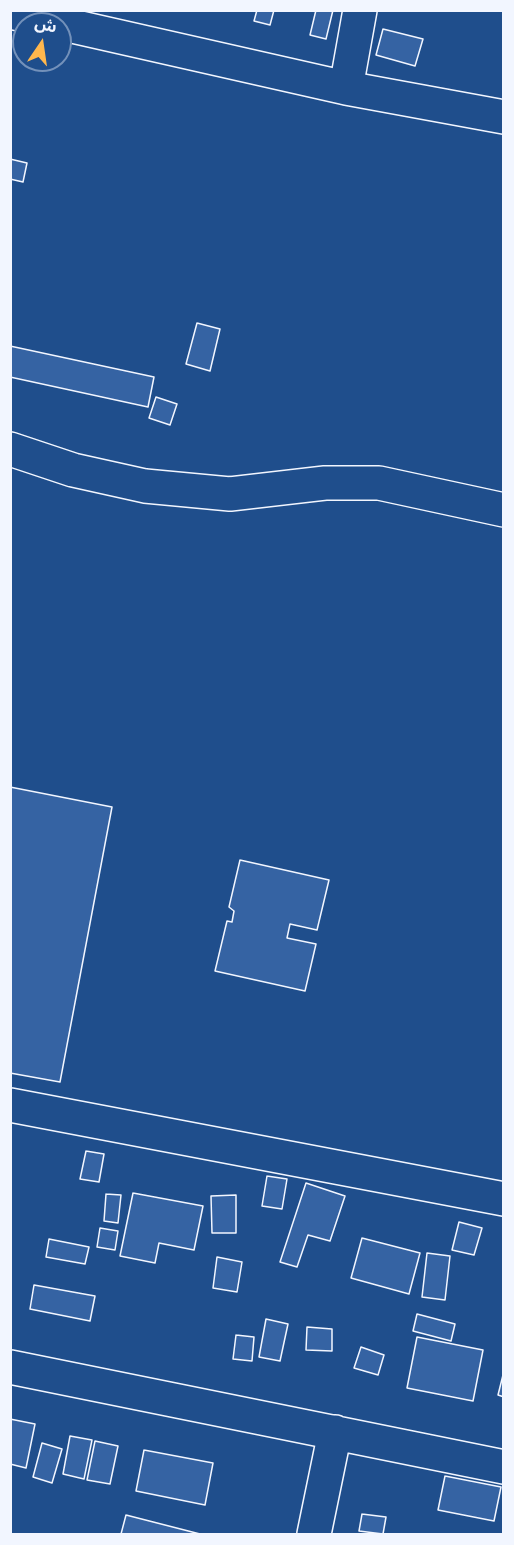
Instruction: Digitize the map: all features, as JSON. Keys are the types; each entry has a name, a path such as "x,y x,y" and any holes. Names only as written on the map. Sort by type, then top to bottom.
{"street":[{"path":"345,88 360,10"},
{"path":"10,12 345,88 504,117"},
{"path":"10,448 73,470 145,486 230,494 325,483 379,483 504,510"},
{"path":"10,1105 504,1199"},
{"path":"10,1367 504,1467"},
{"path":"314,1534 335,1432"}],"building":[{"path":"257,10 274,10 270,25 254,21"},
{"path":"316,10 333,10 326,39 310,35"},
{"path":"383,29 423,39 415,66 376,55"},
{"path":"10,159 27,163 23,182 10,179"},
{"path":"197,323 220,329 210,371 186,364"},
{"path":"10,346 154,377 148,407 10,377"},
{"path":"156,397 177,404 170,425 149,418"},
{"path":"10,787 112,807 60,1082 10,1073"},
{"path":"240,860 329,880 317,930 290,924 287,938 316,944 305,991 215,971 227,921 232,922 234,911 229,907"},
{"path":"86,1151 104,1154 99,1182 80,1179"},
{"path":"267,1176 287,1179 282,1209 262,1206"},
{"path":"306,1183 345,1196 330,1241 308,1235 297,1267 280,1262"},
{"path":"133,1193 203,1206 194,1250 159,1243 155,1263 120,1256"},
{"path":"106,1194 121,1195 118,1223 104,1221"},
{"path":"236,1195 236,1233 212,1233 211,1196"},
{"path":"459,1222 482,1228 474,1255 452,1250"},
{"path":"100,1228 118,1231 115,1250 97,1247"},
{"path":"362,1238 420,1253 409,1294 351,1278"},
{"path":"49,1239 89,1247 85,1264 46,1257"},
{"path":"427,1253 450,1256 445,1300 422,1297"},
{"path":"217,1257 242,1262 237,1292 213,1288"},
{"path":"34,1285 95,1296 90,1321 30,1309"},
{"path":"417,1314 455,1324 451,1341 413,1331"},
{"path":"266,1319 288,1324 280,1361 259,1357"},
{"path":"307,1327 332,1329 332,1351 306,1350"},
{"path":"236,1335 254,1337 252,1361 233,1359"},
{"path":"417,1337 483,1350 473,1401 407,1388"},
{"path":"361,1347 384,1355 378,1375 354,1368"},
{"path":"504,1371 504,1397 498,1395"},
{"path":"10,1419 35,1424 26,1468 10,1464"},
{"path":"70,1436 92,1440 84,1479 63,1474"},
{"path":"95,1441 118,1446 110,1484 87,1480"},
{"path":"42,1443 62,1449 52,1483 33,1477"},
{"path":"144,1450 213,1463 205,1505 136,1491"},
{"path":"445,1476 501,1487 494,1521 438,1510"},
{"path":"362,1514 386,1517 383,1534 359,1531"},
{"path":"126,1515 200,1534 121,1534"}]}
